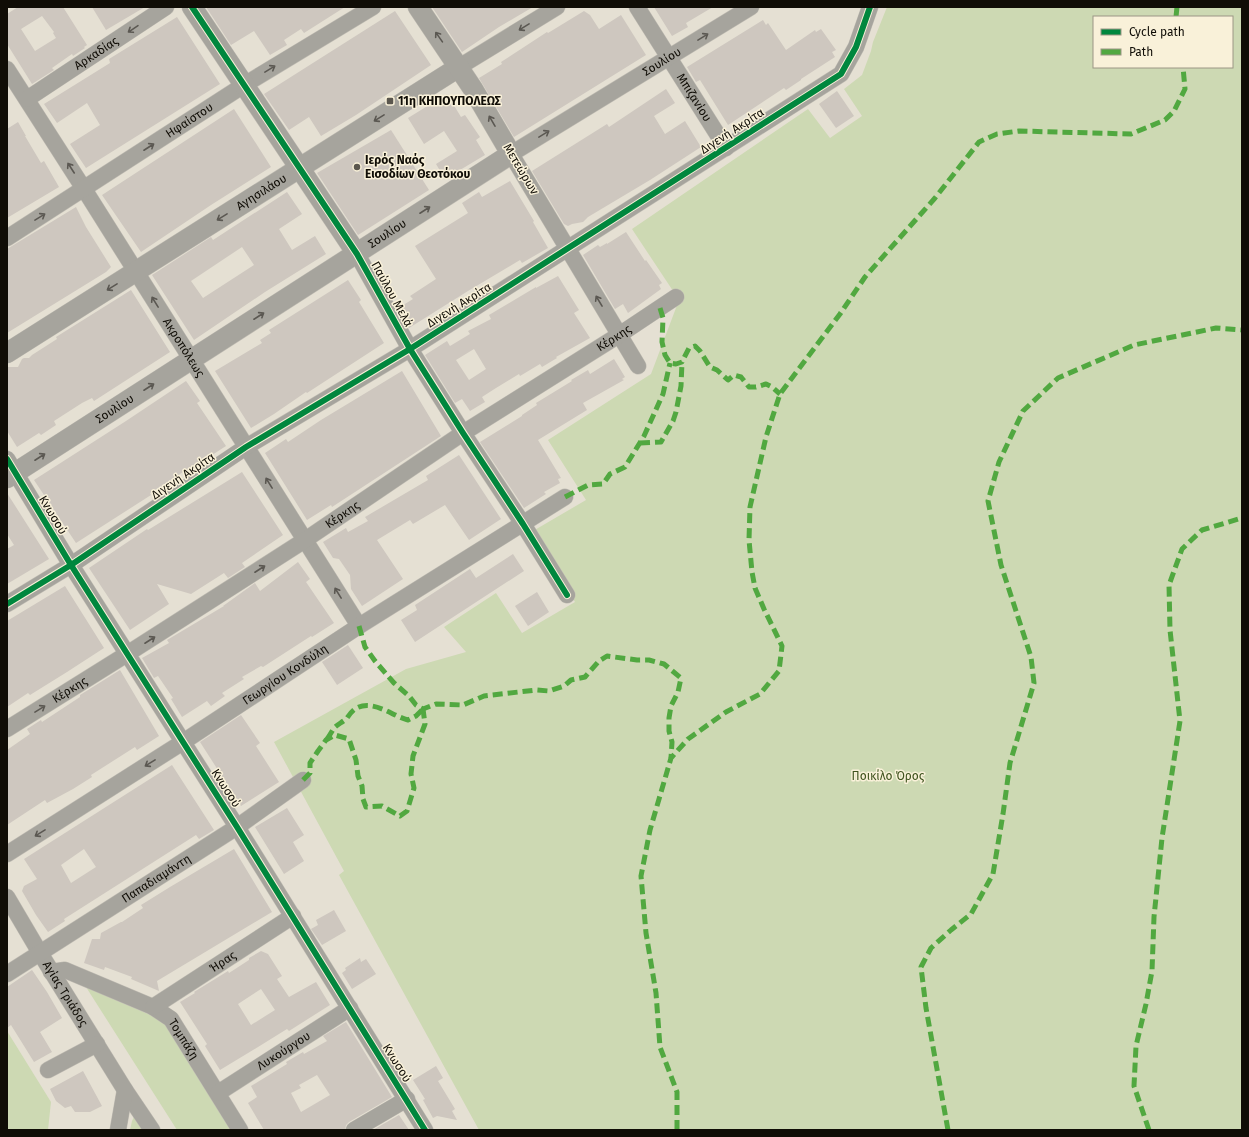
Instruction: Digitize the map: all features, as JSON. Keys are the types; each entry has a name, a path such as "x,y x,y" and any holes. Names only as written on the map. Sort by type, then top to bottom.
{"street":[{"name":"Αρκαδίας","path":"27,99 166,7"},
{"name":"Παύλου Μελά","path":"192,7 357,254 410,349 567,595"},
{"name":"Ηφαίστου","path":"7,238 244,85 373,7"},
{"name":"Μετεώρων","path":"418,7 459,68 638,366"},
{"name":"Αγησιλάου","path":"7,353 557,7"},
{"name":"Μπιζανίου","path":"637,7 726,148"},
{"name":"Σουλίου","path":"10,470 191,360 511,154 751,7"},
{"name":"Διγενή Ακρίτα","path":"7,604 70,565 246,447 410,349 841,74 856,47 870,7"},
{"name":"Ακροπόλεως","path":"7,69 359,626"},
{"name":"Κέρκης","path":"7,729 305,540 463,433 619,335 676,297"},
{"name":"Κνωσού","path":"10,470 293,916 425,1130"},
{"name":"Γεωργίου Κονδύλη","path":"7,854 183,742 359,626 565,497"},
{"name":"Παπαδιαμάντη","path":"7,974 237,827 303,780"},
{"name":"Αγίας Τριάδος","path":"7,897 51,972 125,1090 152,1130"},
{"name":"Ήρας","path":"153,1007 293,916"},
{"name":"Τομπάζη","path":"51,972 65,970 153,1007 171,1019 240,1130"},
{"name":"Λυκούργου","path":"218,1093 350,1008"},
{"path":"48,1070 97,1044"},
{"path":"118,1130 125,1090"},
{"path":"354,1130 407,1099"}],"green space":[{"name":"Ποικίλο Όρος","path":"887,7 1242,7 1242,1130 479,1130 339,875 344,871 274,742 406,669 466,652 444,627 496,593 522,633 575,602 533,531 586,500 548,440 651,374 679,300 632,229 808,109 830,138 862,116 844,89 862,75"},
{"path":"86,987 167,1022 232,1130 177,1130"},
{"path":"7,1031 51,1102 48,1130 7,1130"},
{"path":"135,1115 145,1130 130,1130"}],"building":[{"path":"18,7 63,7 87,45 73,56 72,54 52,68 54,70 32,84 7,44 7,14","holes":["42,16 54,32 53,33 56,38 35,51 21,29"]},
{"path":"92,7 145,7 106,30"},
{"path":"206,7 345,7 304,33 301,29 284,40 287,45 270,55 254,31 231,45"},
{"path":"432,7 533,7 499,27 462,52"},
{"path":"654,7 713,7 686,23 688,27 672,36"},
{"path":"395,11 431,65 356,115 321,136 309,117 289,130 264,94"},
{"path":"584,11 590,15 599,29 621,15 646,55 514,137 479,78 502,64 501,62 547,32 548,33"},
{"path":"177,17 220,84 86,168 70,144 100,125 87,103 57,123 44,104 110,63 109,59"},
{"path":"763,20 766,25 768,23 786,50 815,30 816,32 821,29 836,50 832,52 835,57 786,90 784,88 728,125 700,80 696,82 687,67"},
{"path":"666,89 675,103 654,116 665,134 685,121 701,147 588,217 583,222 568,226 564,224 532,171 607,124 609,127"},
{"path":"837,91 854,116 836,128 819,104"},
{"path":"447,94 461,117 465,115 480,137 476,140 485,155 445,179 436,164 457,151 444,131 424,144 408,118"},
{"path":"234,109 271,167 141,252 102,195"},
{"path":"18,122 41,163 44,161 59,187 7,218 7,129"},
{"path":"391,130 429,190 358,235 317,173"},
{"path":"510,181 548,248 522,263 520,260 409,328 400,311 400,307 413,299 410,296 436,279 415,246 468,213 462,203 479,192 482,197"},
{"path":"287,192 302,214 279,229 292,250 315,236 326,254 265,292 194,340 152,275 211,237 213,240","holes":["242,247 254,265 203,298 191,281"]},
{"path":"76,207 86,227 111,267 106,272 7,333 7,249"},
{"path":"626,232 645,261 646,260 662,283 659,285 661,289 628,313 623,304 615,309 583,255 598,245 600,247 607,244"},
{"path":"558,276 579,310 574,313 590,338 556,357 557,358 542,367 540,364 520,376 519,374 482,397 485,402 470,411 462,399 455,403 425,355 447,341 450,346 470,334 468,331 491,319 489,315","holes":["474,349 486,369 469,380 456,360"]},
{"path":"348,280 361,300 359,302 384,343 251,428 215,371 262,343 260,340 271,333 269,330"},
{"path":"131,290 170,352 94,401 92,398 82,403 54,421 56,425 41,435 39,433 17,447 7,431 7,367 18,367 22,359 29,358 57,339 56,337"},
{"path":"614,359 625,377 622,379 624,380 583,403 587,410 538,440 561,478 558,479 560,483 544,492 546,494 524,508 480,442 522,416 537,405 536,403 572,381 571,380 588,370 590,374"},
{"path":"402,371 441,436 332,507 331,505 307,520 265,453 286,439 288,442 321,420"},
{"path":"186,381 200,401 197,403 226,446 150,493 151,495 76,543 34,480"},
{"path":"459,455 501,519 469,540 445,505 413,524 410,520 377,540 403,579 362,606 351,589 350,575 339,559 333,558 323,542 346,528 348,532 368,521 365,517 428,480 426,476"},
{"path":"242,472 283,535 242,563 245,567 228,578 224,573 191,594 157,584 169,604 130,630 89,568 147,529 148,530"},
{"path":"7,493 49,559 7,584 7,549 14,545 7,534"},
{"path":"513,554 524,571 415,642 401,620 417,610 415,605 470,569 476,578"},
{"path":"298,562 310,579 306,582 334,623 263,667 261,666 242,677 244,679 222,693 225,696 211,706 207,701 182,717 171,699 173,698 158,676 154,678 142,658 169,643 167,640 224,606 255,583 260,591"},
{"path":"65,586 104,648 30,695 28,693 7,707 7,621"},
{"path":"537,592 549,612 528,626 515,606"},
{"path":"348,645 363,668 337,685 322,662"},
{"path":"120,670 159,736 137,750 135,747 91,775 92,777 73,789 47,803 45,800 7,825 7,750 30,734 27,729 41,720 42,722 80,697 80,695"},
{"path":"241,715 260,743 256,746 279,782 241,806 200,742"},
{"path":"172,765 214,830 199,839 196,835 64,919 65,921 48,932 22,891 24,886 37,879 24,859","holes":["84,849 96,867 71,883 61,865"]},
{"path":"287,808 304,835 293,842 304,861 284,874 255,827"},
{"path":"234,849 272,912 157,981 159,991 131,979 132,977 105,967 104,970 84,963 92,939 100,939 101,933 122,922 143,908 141,905"},
{"path":"334,910 346,931 322,945 311,929 318,925 316,920"},
{"path":"261,951 268,954 282,976 277,979 289,997 316,982 330,1005 289,1031 287,1029 220,1070 205,1046 207,1044 180,1002 228,971 229,973 249,960 249,958","holes":["261,989 275,1010 251,1025 238,1004"]},
{"path":"360,958 361,962 366,959 376,974 352,989 342,973 346,970 345,968"},
{"path":"32,970 62,1018 40,1032 52,1052 34,1062 11,1025 7,1028 7,987"},
{"path":"346,1022 392,1097 349,1122 346,1125 345,1130 264,1130 248,1103 257,1097 251,1086 287,1064 286,1062 327,1041 323,1036","holes":["317,1075 330,1095 301,1112 291,1093 301,1088 299,1085"]},
{"path":"436,1066 443,1078 438,1081 455,1109 452,1111 457,1120 437,1116 433,1118 423,1100 425,1099 413,1080"},
{"path":"83,1071 102,1106 90,1112 75,1112 71,1106 65,1108 56,1101 50,1089"},
{"path":"399,1115 409,1130 373,1130"}],"marked path":[{"path":"1176,16 1177,7"},
{"path":"677,1130 677,1092 660,1047 656,993 646,933 641,876 650,830 671,758 688,739 726,712 760,694 779,671 782,646 755,588 749,540 750,507 766,437 780,394 840,314 865,277 935,198 979,142 997,134 1019,131 1131,134 1165,120 1174,111 1185,89 1183,68"},
{"path":"660,308 663,318 662,342 665,355 670,363 676,364 682,362 689,348 695,346 710,367 717,370 728,380 734,375 741,377 749,387 756,387 766,384 780,394"},
{"path":"948,1130 926,1008 921,967 931,948 971,914 993,874 1010,763 1034,683 1031,657 1001,565 988,501 999,462 1023,411 1058,378 1134,345 1216,328 1242,330"},
{"path":"640,443 661,442 673,421 681,386 682,362"},
{"path":"565,497 588,485 603,484 610,474 625,467 644,436 663,394 670,363"},
{"path":"1149,1130 1134,1086 1136,1046 1152,971 1154,917 1162,838 1180,721 1170,630 1169,585 1182,549 1202,530 1242,518"},
{"path":"359,626 365,647 375,661 394,683 409,696 416,705 423,709 436,704 463,705 484,696 536,690 549,691 564,686 571,680 585,677 599,661 607,656 649,660 664,664 681,678 678,692 671,706 669,718 669,731 672,742 671,758"},
{"path":"327,739 334,728 354,710 362,706 382,709 408,720 416,716 423,709"},
{"path":"303,780 310,773 310,763 326,740 335,735 349,739 356,760 358,776 362,786 363,799 366,807 382,806 400,816 407,811 414,788 411,774 413,756 425,724 423,709"}],"cycle path":[{"path":"192,7 357,254 410,349 567,595"},
{"path":"7,604 71,565 246,447 410,349 841,74 856,47 870,7"},
{"path":"7,459 71,565 237,827 425,1130"}],"place":[{"name":"11η ΚΗΠΟΥΠΟΛΕΩΣ","path":"390,101"},
{"name":"Ιερός Ναός Εισοδίων Θεοτόκου","path":"357,167"}]}
